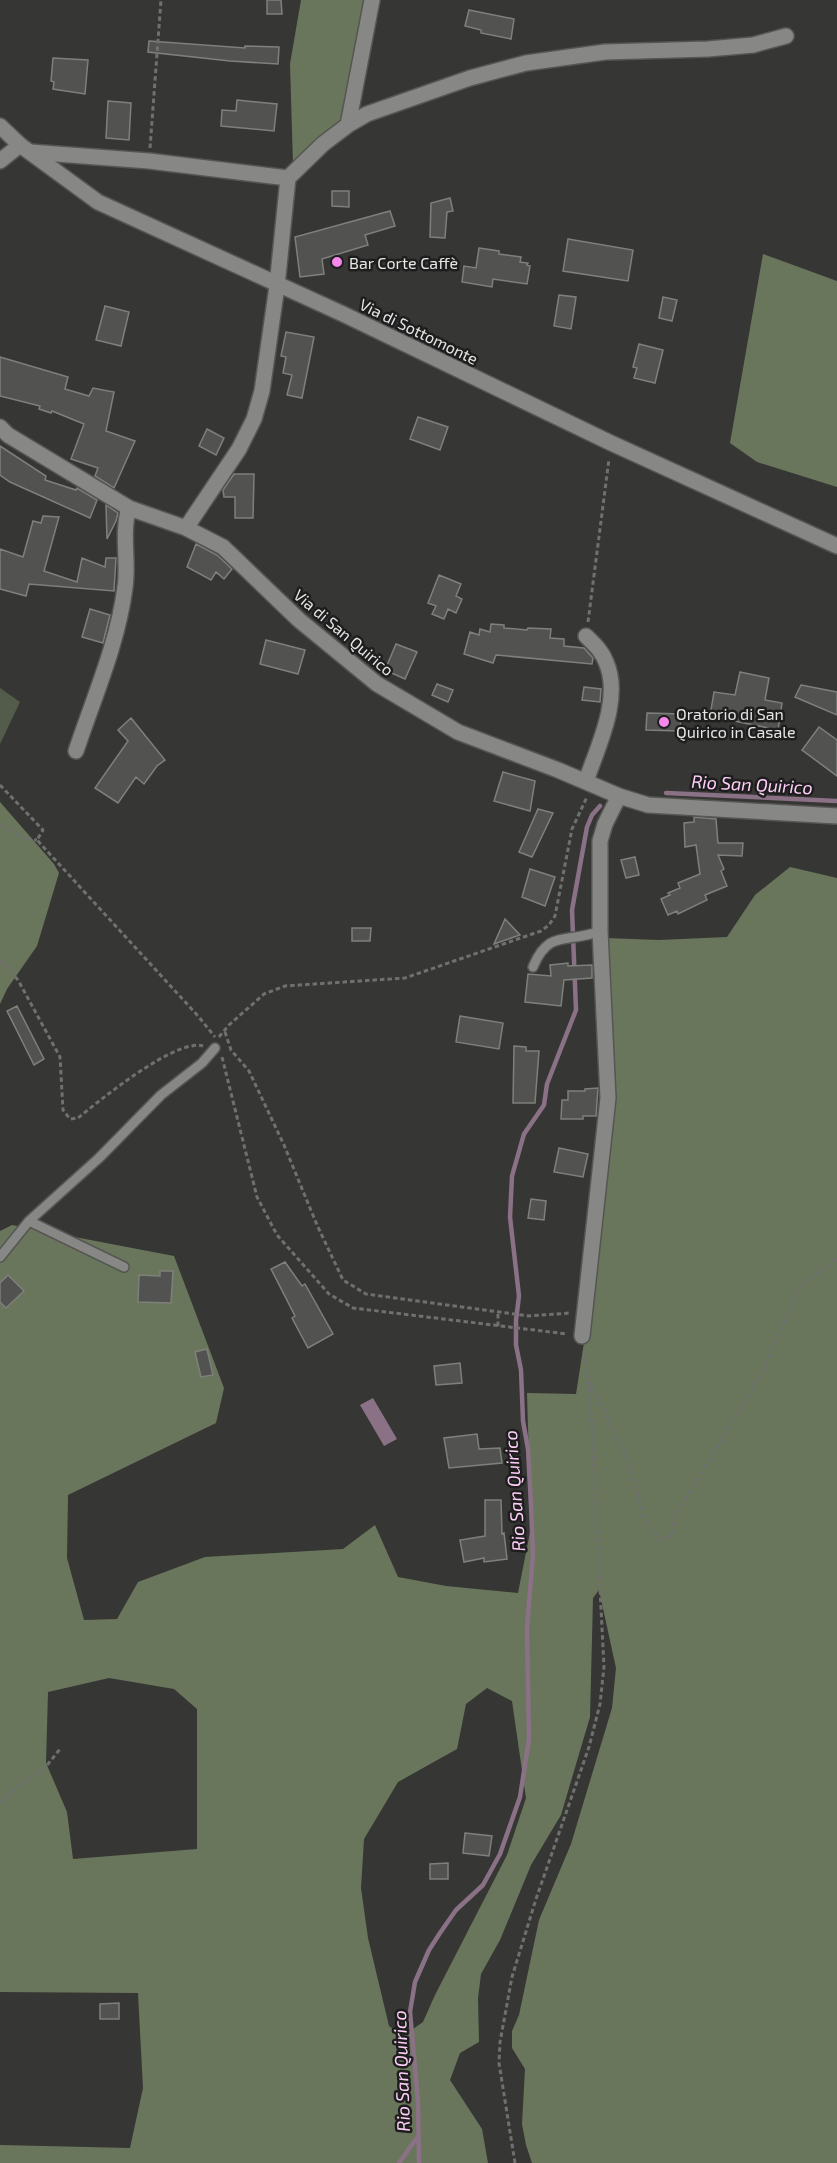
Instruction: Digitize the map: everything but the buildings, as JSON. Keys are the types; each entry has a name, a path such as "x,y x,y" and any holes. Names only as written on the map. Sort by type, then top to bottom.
{"street":[{"path":"348,125 372,0"},
{"path":"186,528 239,449 254,419 262,391 277,286 288,178 323,144 348,125 386,106 470,78 526,63 605,52 708,49 753,45 786,36"},
{"name":"Via di Sottomonte","path":"0,126 25,148 98,202 277,286 343,314 611,443 837,546"},
{"path":"0,161 25,148 288,178"},
{"name":"Via di San Quirico","path":"0,428 129,508 186,528 223,547 299,620 376,684 458,732 619,796 648,805 837,816"},
{"path":"76,751 117,634 126,585 125,519 129,508"},
{"path":"586,636 599,649 610,674 610,711 590,783"},
{"path":"582,1336 608,1098 594,934 600,841 605,824 619,796"}],"lane":[{"path":"533,967 539,953 555,939 594,934"},
{"path":"0,1257 29,1221 99,1158 160,1095 218,1052"},
{"path":"29,1221 124,1267"}],"path":[{"path":"149,161 161,0"},
{"path":"586,636 611,443"},
{"path":"0,825 28,839 37,840 217,1039 229,1025 264,994 285,986 405,978 542,931 555,916 572,829 590,783"},
{"path":"0,786 43,831 37,840"},
{"path":"0,960 18,980 60,1058 63,1110 70,1119 78,1118 126,1081 158,1061 194,1045 218,1052 257,1197 277,1235 329,1294 353,1308 582,1336 588,1377 604,1667 600,1704 589,1747 532,1910 513,1977 500,2042 499,2063 515,2163"},
{"path":"225,1032 231,1050 249,1071 343,1280 366,1294 529,1316 562,1315 585,1310"},
{"path":"588,1377 627,1458 644,1518 660,1540 671,1536 675,1516 761,1375 801,1284 837,1259"},
{"path":"498,1326 500,1312"},
{"path":"0,1802 48,1764 60,1749"}],"green space":[{"path":"301,0 365,0 349,117 293,164 290,64"},
{"path":"763,254 837,281 837,487 757,462 730,443"},
{"path":"0,688 20,702 0,744"},
{"path":"0,802 54,864 59,873 37,946 7,989 0,1004"},
{"path":"790,867 837,878 837,2163 532,2163 522,2124 525,2069 512,2048 512,2031 519,2015 539,1920 571,1844 612,1708 616,1668 599,1590 593,1598 590,1717 561,1815 531,1865 500,1940 481,1974 478,1998 479,2042 460,2053 450,2080 482,2129 488,2163 0,2163 0,2145 130,2148 143,2088 138,1993 0,1992 0,1231 12,1225 174,1256 224,1388 216,1423 68,1495 67,1558 84,1620 117,1619 138,1582 205,1557 343,1549 375,1525 398,1577 446,1586 518,1593 531,1527 527,1393 576,1394 590,1304 614,1100 605,938 659,940 727,937 755,895","holes":["109,1678 174,1689 197,1709 197,1849 73,1859 67,1812 46,1763 48,1692","487,1688 512,1701 526,1798 507,1855 423,2022 403,2036 389,2026 368,1938 361,1888 364,1839 398,1782 457,1749 466,1704"]}],"shaded area":[{"path":"373,1398 397,1439 384,1446 360,1405"}],"waterway":[{"name":"Rio San Quirico","path":"666,793 837,801"},
{"name":"Rio San Quirico","path":"419,2163 418,2101 410,2012 415,1982 429,1950 440,1933 456,1910 483,1885 500,1854 520,1797 529,1739 527,1627 533,1555 528,1449 523,1421 521,1370 516,1345 519,1296 510,1217 512,1176 524,1134 544,1105 547,1084 576,1010 572,910 587,827 592,815 600,806"},
{"path":"399,2163 416,2139"}],"place":[{"name":"Bar Corte Caffè","path":"337,262"},
{"name":"Oratorio di San Quirico in Casale","path":"664,722"}]}
